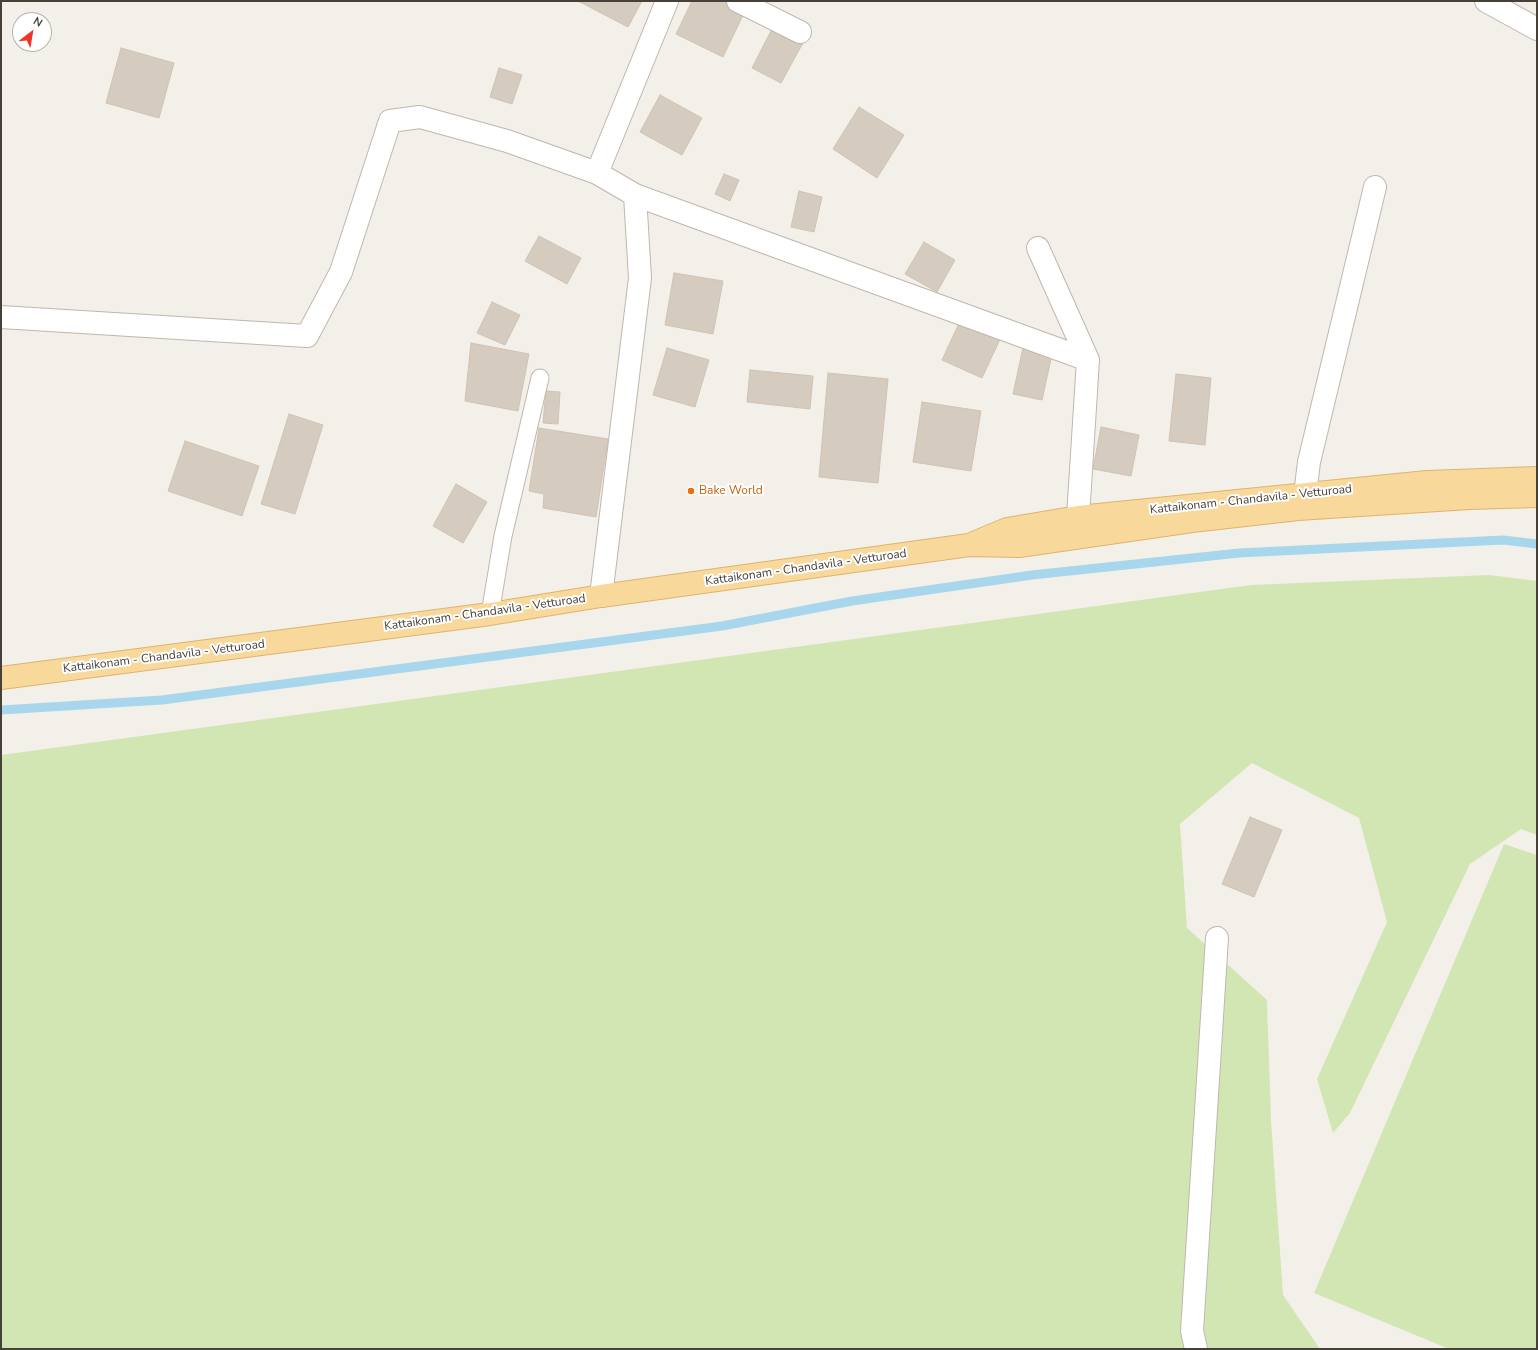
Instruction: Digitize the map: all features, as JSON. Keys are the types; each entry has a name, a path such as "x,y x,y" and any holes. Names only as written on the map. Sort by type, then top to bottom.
{"main road":[{"name":"Kattaikonam - Chandavila - Vetturoad","path":"970,545 1007,529 1078,517 1427,482 1537,478"},
{"name":"Kattaikonam - Chandavila - Vetturoad","path":"1,678 490,614 601,596 970,545 1019,546 1298,509 1469,498 1537,496"}],"street":[{"path":"597,172 667,1"},
{"path":"738,1 800,32"},
{"path":"1486,1 1537,29"},
{"path":"1,317 307,336 341,272 390,121 420,117 507,141 597,172 635,195 1088,360"},
{"path":"1305,495 1309,462 1375,187"},
{"path":"601,596 640,278 635,195"},
{"path":"1038,248 1088,360 1078,517"},
{"path":"1196,1349 1192,1331 1217,938"}],"lane":[{"path":"490,614 503,536 540,378"}],"green space":[{"path":"1489,575 1537,581 1537,835 1521,829 1470,864 1350,1113 1333,1133 1317,1079 1387,922 1359,818 1252,763 1180,824 1187,928 1267,1000 1271,1120 1283,1295 1320,1349 1,1349 1,755 1251,585"},
{"path":"1504,844 1537,855 1537,1349 1449,1349 1314,1293"}],"building":[{"path":"578,1 642,1 628,27"},
{"path":"692,1 729,1 746,9 723,57 676,34"},
{"path":"774,25 804,41 781,83 752,68"},
{"path":"121,48 174,63 159,118 106,103"},
{"path":"499,68 522,75 512,104 490,97"},
{"path":"660,95 702,118 682,155 640,132"},
{"path":"859,107 904,135 877,178 833,149"},
{"path":"724,174 739,180 730,201 715,194"},
{"path":"799,191 822,197 814,232 791,227"},
{"path":"539,236 581,258 567,284 525,261"},
{"path":"924,242 955,260 937,292 905,274"},
{"path":"674,273 723,281 713,334 665,325"},
{"path":"492,302 520,315 505,345 477,333"},
{"path":"961,319 1001,337 982,378 942,360"},
{"path":"471,343 529,354 518,411 465,401"},
{"path":"1024,343 1053,350 1042,400 1013,394"},
{"path":"667,348 709,360 695,407 653,395"},
{"path":"750,370 813,376 810,409 747,402"},
{"path":"828,373 888,379 878,483 819,477"},
{"path":"1176,374 1211,378 1205,445 1169,441"},
{"path":"546,391 560,392 558,424 543,423"},
{"path":"922,402 981,411 971,471 913,462"},
{"path":"289,414 323,425 295,514 261,504"},
{"path":"1101,427 1139,435 1131,476 1093,469"},
{"path":"539,428 608,439 596,517 543,508 544,494 529,491"},
{"path":"185,441 259,466 242,516 168,491"},
{"path":"456,484 487,502 463,543 433,526"},
{"path":"1250,817 1282,830 1254,897 1222,884"}],"waterway":[{"path":"1,710 162,700 722,626 852,601 1032,575 1239,553 1503,540 1537,544"}],"place":[{"name":"Bake World","path":"691,491"}]}
